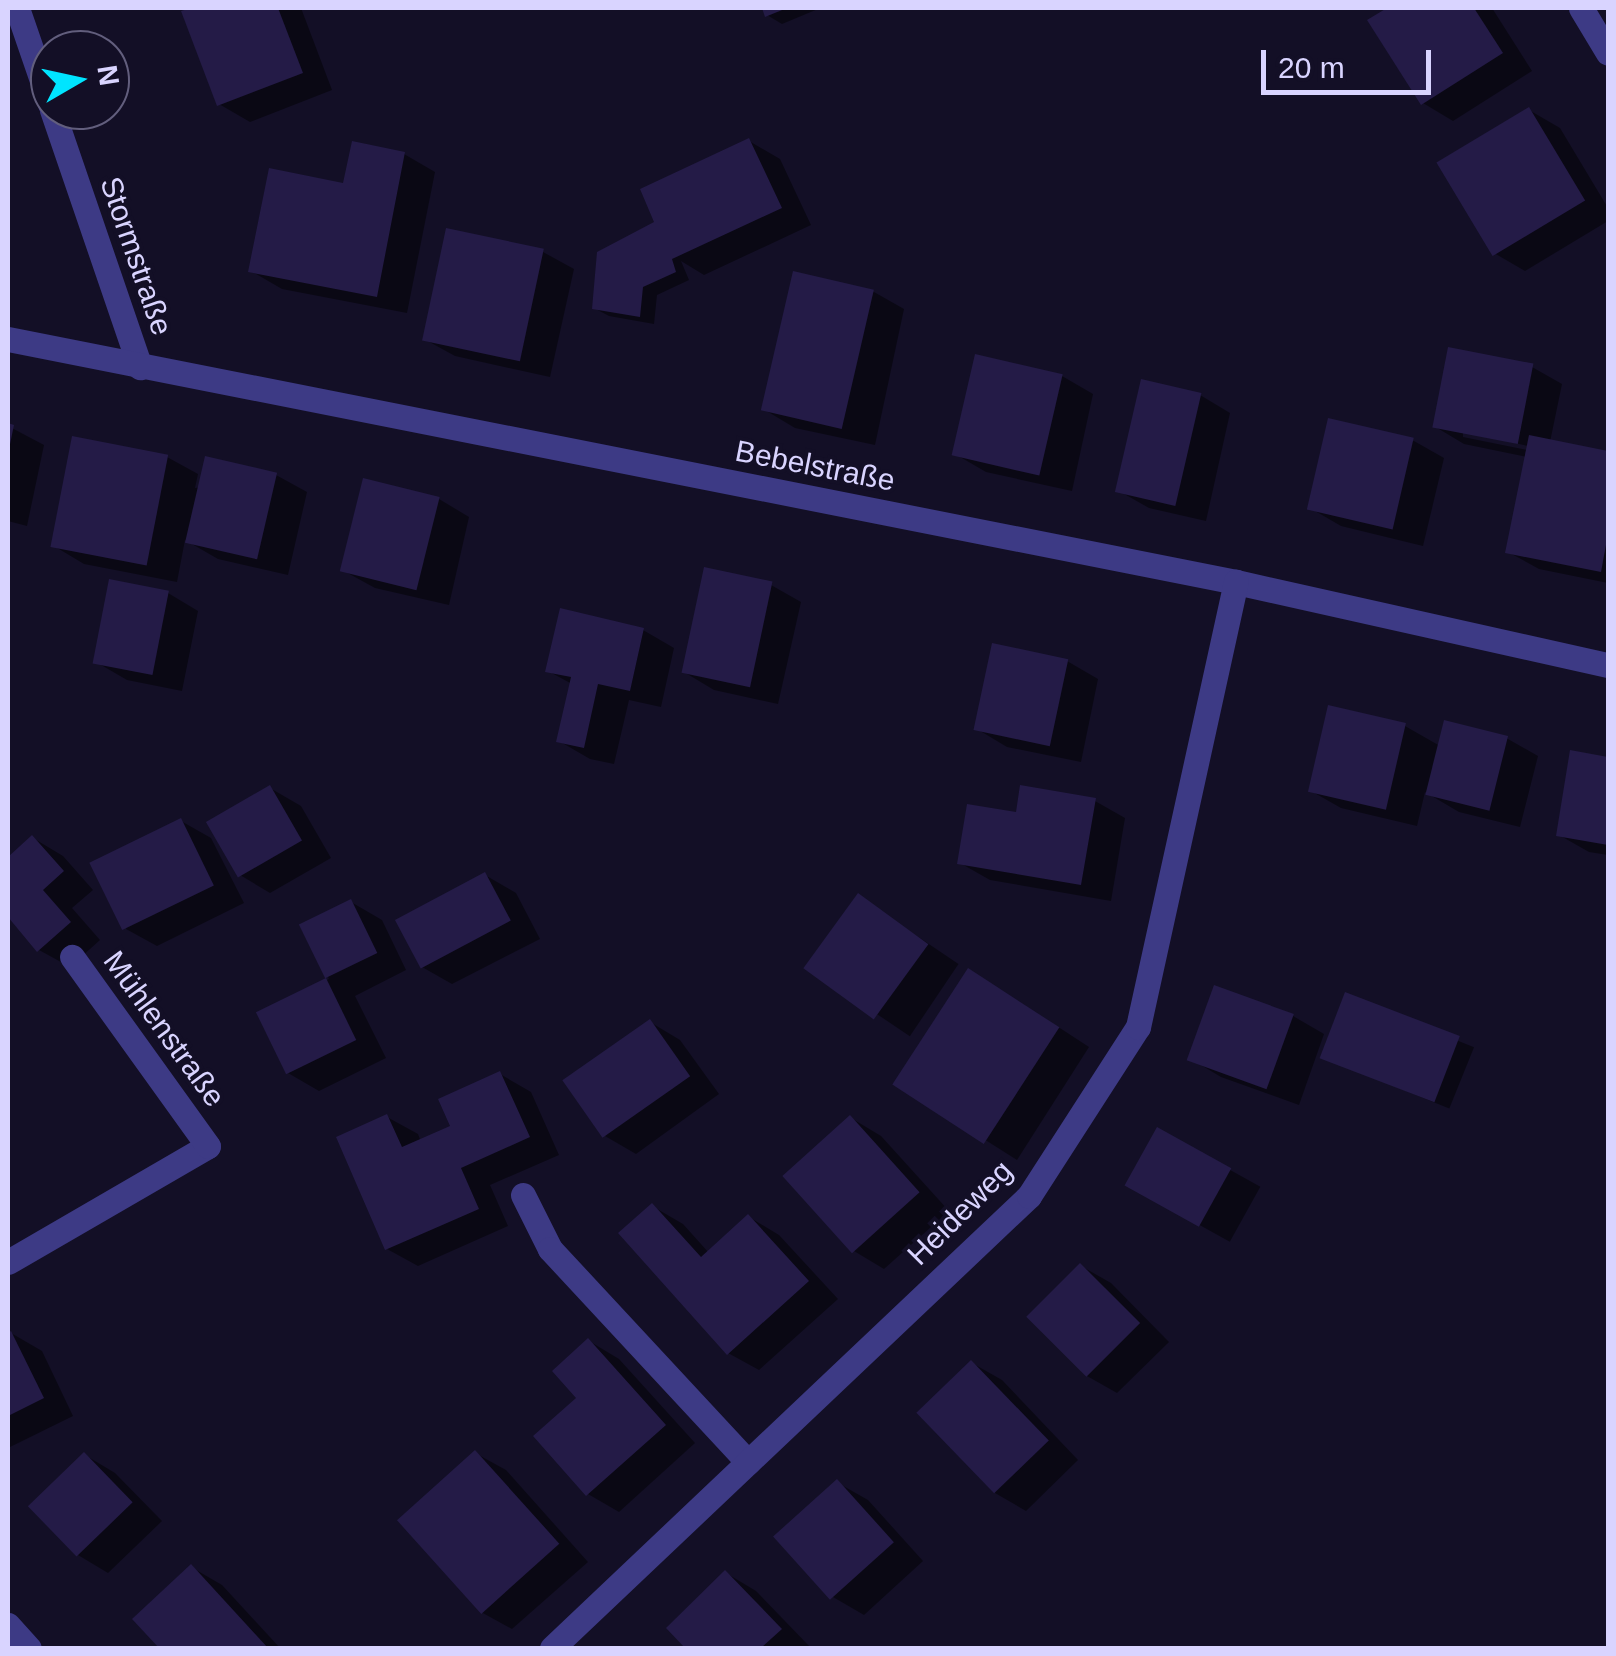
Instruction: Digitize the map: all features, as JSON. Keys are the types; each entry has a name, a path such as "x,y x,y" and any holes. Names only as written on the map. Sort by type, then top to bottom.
{"street":[{"name":"Stormstraße","path":"17,8 30,46"},
{"path":"1580,8 1608,53"},
{"name":"Stormstraße","path":"59,130 140,367"},
{"name":"Bebelstraße","path":"8,338 1236,582 1608,664"},
{"name":"Heideweg","path":"552,1648 1028,1196 1138,1027 1236,582"},
{"name":"Mühlenstraße","path":"8,1262 208,1146 72,957"},
{"path":"524,1195 550,1249 748,1462"},
{"path":"8,1625 29,1648"}],"building":[{"path":"278,8 303,73 217,106 181,11"},
{"path":"762,8 787,8 765,17"},
{"path":"1387,8 1474,8 1503,53 1421,105 1367,20"},
{"path":"1529,107 1585,200 1493,256 1436,163"},
{"path":"749,138 782,208 672,259 676,272 643,287 640,317 592,309 597,252 654,222 640,189"},
{"path":"352,141 405,152 377,297 248,272 269,168 343,183"},
{"path":"446,228 544,249 520,361 422,340"},
{"path":"793,271 874,290 842,429 761,410"},
{"path":"1448,347 1533,364 1518,444 1432,427"},
{"path":"975,354 1063,374 1039,476 952,455"},
{"path":"1141,379 1201,393 1175,506 1115,492"},
{"path":"1328,418 1414,438 1393,529 1307,510"},
{"path":"8,423 14,425 9,449 8,449"},
{"path":"1529,435 1608,451 1608,534 1601,572 1505,553"},
{"path":"72,436 168,455 147,566 50,547"},
{"path":"205,456 277,473 257,559 185,543"},
{"path":"363,478 440,497 416,590 340,571"},
{"path":"704,567 772,582 750,687 682,673"},
{"path":"109,579 169,591 152,675 93,663"},
{"path":"560,608 644,628 630,691 598,684 584,748 556,742 571,677 545,672"},
{"path":"992,643 1068,659 1050,746 973,730"},
{"path":"1328,705 1406,723 1386,810 1308,792"},
{"path":"1444,720 1508,736 1489,811 1425,795"},
{"path":"1570,750 1608,757 1608,845 1556,836"},
{"path":"270,785 302,840 238,877 206,822"},
{"path":"1020,785 1096,798 1081,885 957,864 967,804 1016,812"},
{"path":"181,818 214,885 122,930 89,863"},
{"path":"32,835 64,871 43,890 71,922 37,952 8,917 8,857"},
{"path":"485,872 511,921 421,968 395,920"},
{"path":"858,893 928,944 874,1019 803,968"},
{"path":"351,899 377,953 325,978 299,924"},
{"path":"968,968 1059,1027 984,1144 892,1085"},
{"path":"326,978 356,1040 286,1074 256,1012"},
{"path":"1214,985 1294,1014 1267,1089 1187,1060"},
{"path":"1345,992 1460,1036 1434,1102 1320,1058"},
{"path":"650,1019 690,1076 603,1138 562,1080"},
{"path":"500,1071 530,1137 461,1168 479,1209 385,1250 336,1137 387,1114 402,1147 450,1126 438,1099"},
{"path":"850,1115 920,1192 852,1253 782,1176"},
{"path":"1157,1127 1231,1168 1199,1227 1125,1186"},
{"path":"652,1203 701,1257 748,1214 809,1281 727,1355 618,1233"},
{"path":"1080,1263 1140,1323 1086,1377 1026,1317"},
{"path":"11,1331 44,1398 8,1416 8,1333"},
{"path":"588,1338 666,1425 586,1496 533,1436 576,1398 552,1371"},
{"path":"971,1360 1049,1441 994,1493 916,1413"},
{"path":"475,1450 559,1544 481,1614 397,1520"},
{"path":"84,1452 133,1502 77,1557 28,1506"},
{"path":"837,1479 894,1542 830,1600 773,1537"},
{"path":"191,1564 268,1648 159,1648 132,1619"},
{"path":"725,1570 782,1629 761,1648 685,1648 666,1628"}]}
